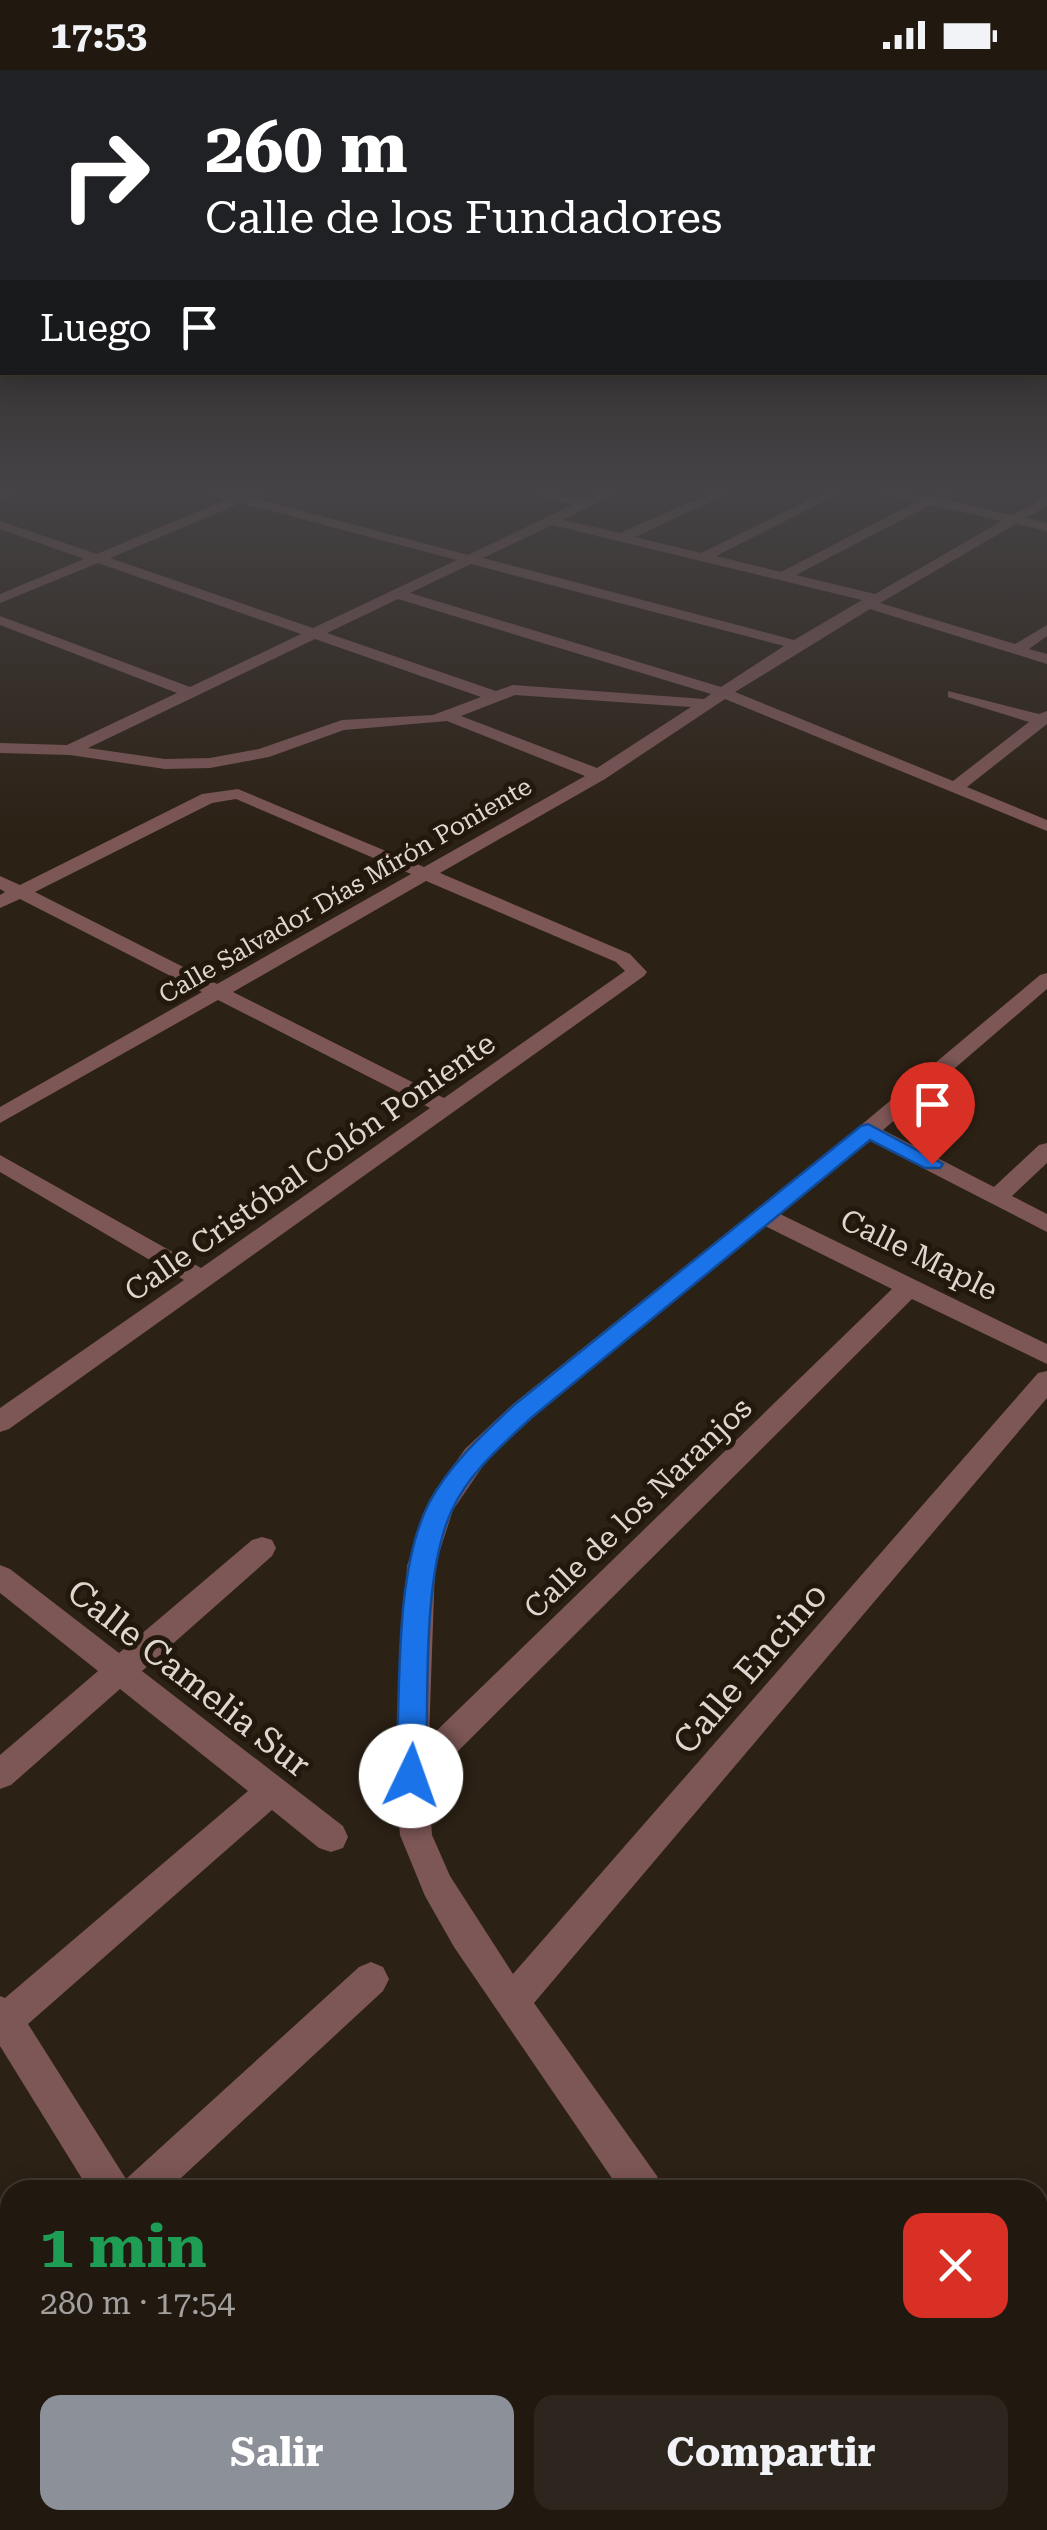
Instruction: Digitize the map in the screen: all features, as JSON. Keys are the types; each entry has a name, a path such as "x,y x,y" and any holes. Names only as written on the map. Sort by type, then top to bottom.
{"street":[{"path":"215,601 492,696"},
{"path":"70,750 379,601"},
{"path":"419,601 717,698 1046,824"},
{"path":"628,601 796,645"},
{"path":"869,601 1047,659"},
{"name":"Calle Salvador Días Mirón Poniente","path":"0,1116 600,775 869,601"},
{"path":"0,620 190,692"},
{"path":"1017,650 1047,629"},
{"path":"0,748 70,750 165,764 210,764 263,753 342,725 420,722 448,716 492,696 528,690 717,698"},
{"path":"954,694 1044,718"},
{"path":"448,716 600,775"},
{"path":"952,789 1044,718"},
{"path":"7,892 208,798 246,795 424,872"},
{"name":"Calle Cristóbal Colón Poniente","path":"0,1422 198,1278 632,976 636,967 623,958 424,872"},
{"path":"7,892 447,1108"},
{"path":"636,2180 510,2004 436,1885 416,1835 411,1776 421,1566 440,1507 475,1456 522,1412 1047,979"},
{"path":"868,1130 1047,1224"},
{"path":"997,1196 1047,1150"},
{"path":"0,1162 198,1278"},
{"name":"Calle Maple","path":"762,1216 1047,1355"},
{"name":"Calle de los Naranjos","path":"411,1776 910,1286"},
{"name":"Calle Encino","path":"510,2004 1047,1380"},
{"path":"0,1775 262,1548"},
{"name":"Calle Camelia Sur","path":"0,1577 332,1837"},
{"path":"105,2180 2,2017 272,1790"},
{"path":"151,2180 371,1979"}],"route":[{"path":"411,1776 421,1566 440,1507 475,1456 522,1412 868,1130 932,1164"}]}
